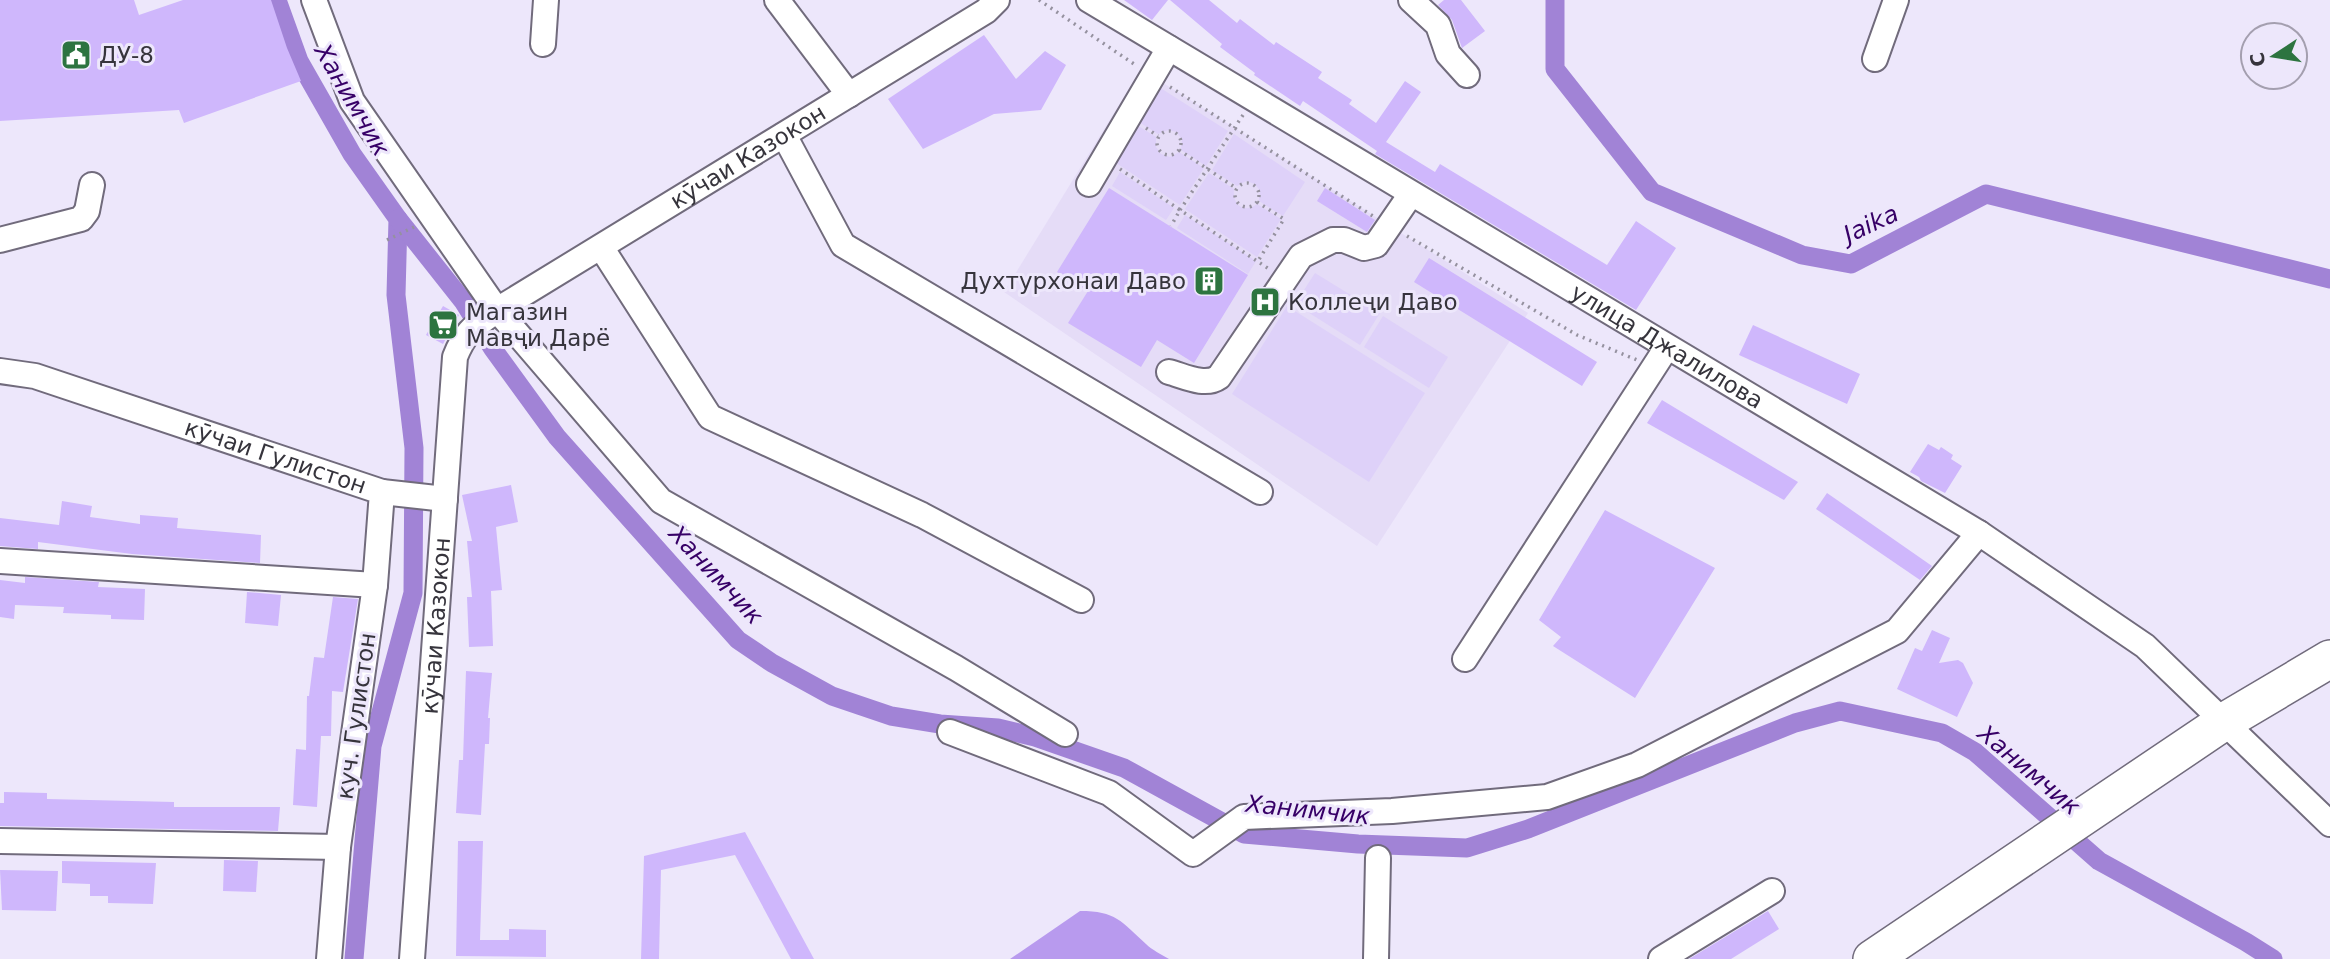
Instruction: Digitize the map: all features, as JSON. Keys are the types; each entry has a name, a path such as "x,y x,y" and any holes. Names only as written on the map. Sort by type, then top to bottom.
{"highway":[{"path":"1872,959 2222,723 2330,659"}],"street":[{"path":"314,0 352,101 433,218 484,319 662,501 956,668 1065,734"},
{"path":"544,44 546,0"},
{"path":"777,0 849,95"},
{"name":"кӯчаи Казокон","path":"412,959 455,357 461,340 484,319 986,11 998,0"},
{"name":"улица Джалилова","path":"1089,0 1411,194 1660,357 1979,533 2145,646 2330,824"},
{"path":"1410,0 1437,25 1448,54 1467,75"},
{"path":"1875,59 1896,0"},
{"path":"1089,184 1169,48"},
{"path":"784,135 843,244 1260,492"},
{"path":"0,240 81,219 87,211 92,185"},
{"path":"1169,372 1201,381 1215,380 1301,256 1333,240 1344,240 1363,248 1376,245 1411,194"},
{"path":"600,247 710,417 922,515 1081,600"},
{"path":"1465,660 1660,357"},
{"name":"кӯчаи Гулистон","path":"0,371 35,376 383,492 375,585"},
{"path":"383,492 445,499"},
{"path":"950,732 1109,793 1193,854 1244,817 1392,811 1547,797 1637,765 1897,631 1979,533"},
{"path":"0,561 375,585"},
{"name":"куч. Гулистон","path":"338,847 375,585"},
{"path":"0,841 338,847 329,959"},
{"path":"1376,959 1378,858"},
{"path":"1661,959 1772,891"}],"path":[{"path":"1039,0 1152,76 1389,225 1577,335 1660,357"},
{"path":"1171,226 1254,99"},
{"path":"1146,128 1158,136"},
{"path":"1165,131 1177,134 1181,141 1179,150 1171,155 1163,154 1157,148 1158,136 1165,131"},
{"path":"1179,150 1236,188"},
{"path":"1104,159 1273,271"},
{"path":"1245,183 1253,184 1259,194 1257,202 1248,208 1240,205 1235,199 1236,188 1245,183"},
{"path":"1257,202 1284,219 1258,261"},
{"path":"387,240 433,218"}],"shaded area":[{"name":"Коллеҷи Даво","path":"1141,69 1528,313 1377,546 1004,292"},
{"path":"1151,82 1228,131 1206,166 1181,150 1182,140 1177,132 1168,130 1158,134 1131,117"},
{"path":"1129,120 1156,137 1156,147 1161,154 1170,157 1179,152 1204,168 1180,205 1107,157"},
{"path":"1234,134 1305,182 1283,216 1259,201 1260,191 1255,184 1246,181 1237,186 1212,170"},
{"path":"1120,172 1174,208 1166,220 1112,186"},
{"path":"1209,173 1234,189 1235,200 1243,208 1257,204 1281,219 1257,257 1185,209"},
{"path":"1185,215 1256,261 1248,274 1177,228"},
{"path":"1315,273 1380,313 1360,345 1295,304"},
{"path":"1287,306 1425,393 1369,482 1232,394"},
{"path":"1383,316 1448,357 1429,388 1364,347"},
{"path":"1080,911 1110,915 1148,946 1169,959 1010,959"}],"building":[{"path":"0,0 134,0 139,15 183,0 271,0 301,81 184,123 179,110 0,121"},
{"path":"1124,0 1168,0 1152,20"},
{"path":"1170,0 1209,0 1237,23 1240,19 1274,45 1276,42 1322,72 1318,78 1352,100 1349,104 1376,123 1405,81 1421,92 1386,142 1435,172 1440,164 1607,265 1636,221 1676,248 1636,310 1375,154 1377,151 1303,101 1300,106 1254,75 1255,73 1220,47 1222,44"},
{"path":"1444,0 1461,0 1485,31 1462,48 1452,20 1438,5"},
{"path":"984,35 1016,79 1045,51 1066,65 1041,110 994,114 923,149 888,99"},
{"path":"1109,188 1248,275 1194,363 1157,340 1141,367 1068,323 1088,291 1057,272"},
{"path":"1325,188 1375,220 1367,232 1317,201"},
{"path":"1429,258 1597,362 1582,386 1414,282"},
{"name":"Магазин Мавҷи Дарё","path":"443,306 459,315 443,344 426,335"},
{"path":"1753,325 1860,374 1847,404 1739,355"},
{"path":"1662,400 1798,482 1784,500 1647,423"},
{"path":"1928,444 1939,450 1941,447 1953,455 1951,459 1962,466 1945,493 1910,472"},
{"path":"511,485 518,522 496,527 502,590 491,591 493,646 469,647 467,597 472,597 467,541 472,541 462,495"},
{"path":"1827,493 1932,566 1920,580 1816,509"},
{"path":"62,501 92,506 90,517 140,524 140,515 178,518 177,528 261,535 260,563 132,554 38,542 38,549 0,546 0,518 59,525"},
{"path":"1605,510 1715,568 1635,698 1553,646 1561,637 1539,620"},
{"path":"25,577 99,582 98,587 145,589 144,620 111,619 111,615 63,613 64,607 15,605 14,619 0,617 0,580 25,583"},
{"path":"247,592 281,595 278,626 245,623"},
{"path":"333,597 358,599 343,692 332,691 331,736 321,736 317,807 293,805 296,749 306,750 307,696 314,657 324,658"},
{"path":"1932,630 1950,638 1939,663 1958,660 1963,663 1973,683 1957,717 1897,689 1915,648 1922,651"},
{"path":"466,671 492,673 489,744 485,744 481,815 456,813 459,760 463,760"},
{"path":"4,792 47,793 47,799 174,802 174,807 280,807 278,831 0,826 0,803 4,803"},
{"path":"745,832 814,959 791,959 735,855 661,870 659,959 641,959 644,856"},
{"path":"458,841 483,841 480,940 509,940 509,929 546,930 546,957 456,956"},
{"path":"224,860 258,861 256,892 223,891"},
{"path":"62,861 156,863 153,904 108,903 108,896 90,896 90,884 62,883"},
{"path":"0,870 58,871 56,911 2,910"},
{"path":"1768,911 1779,929 1731,959 1689,959"}],"waterway":[{"name":"Ханимчик","path":"277,0 299,61 352,154 398,219 396,295 414,448 413,593 372,746 354,959"},
{"name":"Jaika","path":"1555,0 1555,69 1652,192 1802,255 1851,264 1986,194 2330,279"},
{"name":"Ханимчик","path":"398,219 463,301 493,349 557,437 738,640 772,663 832,696 891,716 940,724 998,728 1035,737 1124,768 1244,834 1358,844 1467,848 1528,829 1795,723 1840,711 1942,733 1975,752 2099,861 2273,959"}],"place":[{"name":"ДУ-8","path":"76,55"},
{"name":"Духтурхонаи Даво","path":"1209,281"},
{"name":"Коллеҷи Даво","path":"1265,302"},
{"name":"Магазин Мавҷи Дарё","path":"443,325"}]}
